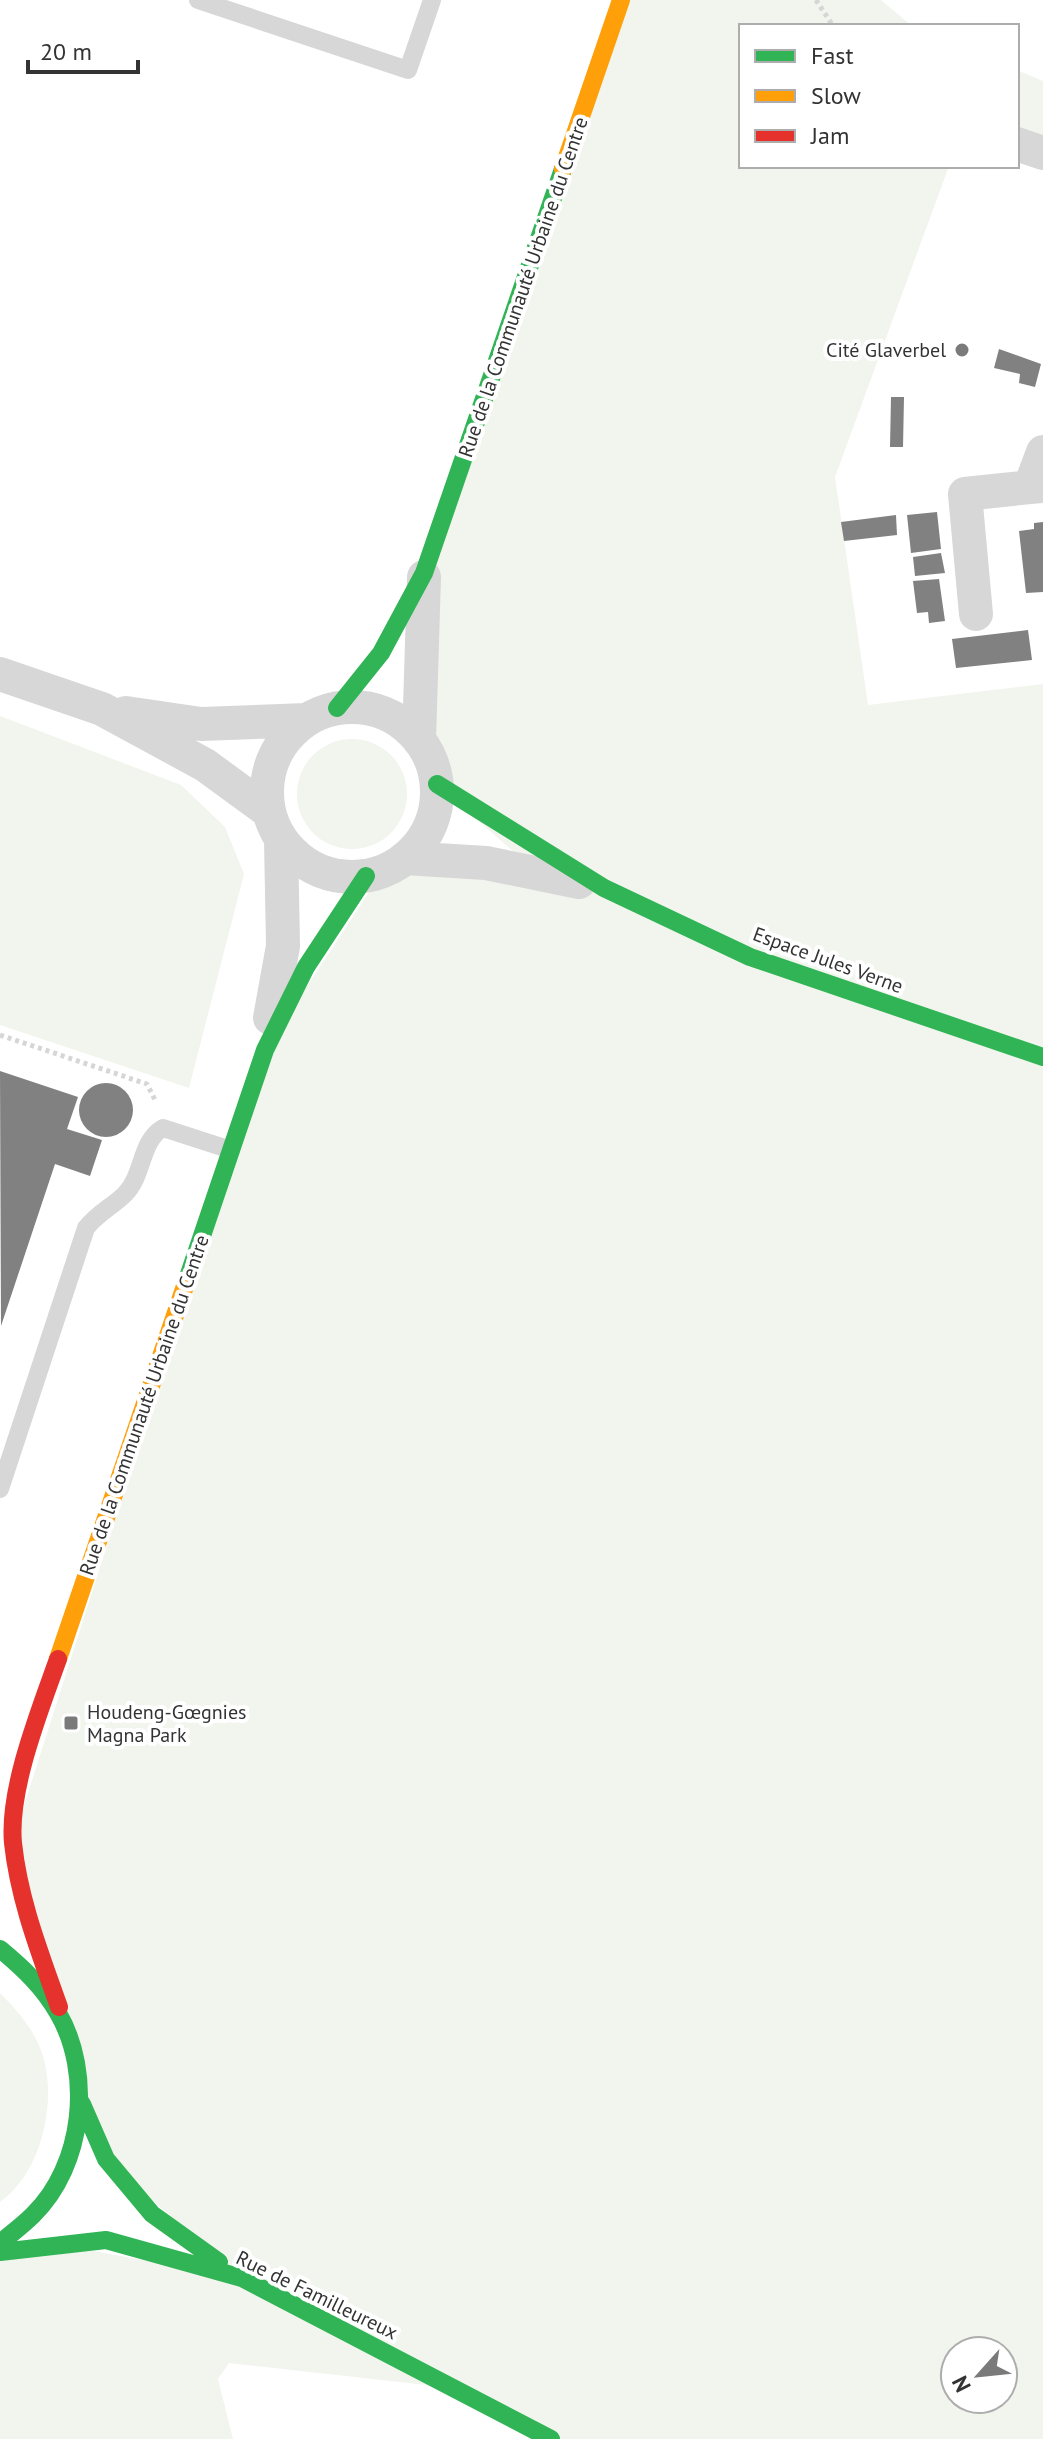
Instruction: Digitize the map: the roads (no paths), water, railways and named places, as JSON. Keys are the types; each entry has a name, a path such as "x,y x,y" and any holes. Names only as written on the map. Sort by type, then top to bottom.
{"street":[{"name":"Rue de la Communauté Urbaine du Centre","path":"321,714 381,653 424,573 621,0"},
{"path":"1019,145 1043,153"},
{"path":"976,614 965,494 1037,487 1043,452"},
{"path":"419,740 424,573"},
{"path":"0,674 102,709 205,765 275,825 297,858 318,871 342,877 366,876 405,858 431,825 437,784 431,761 407,727 374,710 201,724 102,709"},
{"path":"265,1050 283,946 275,825 267,785 273,759 286,737 321,714"},
{"name":"Espace Jules Verne","path":"437,784 604,888 750,957 1043,1057"},
{"path":"405,858 486,863 604,888"},
{"name":"Rue de la Communauté Urbaine du Centre","path":"0,1797 265,1050 306,967 366,876"},
{"name":"Rue de la Communauté Urbaine du Centre","path":"12,1757 13,1840 29,1924 59,2007"},
{"path":"0,1949 34,1977 59,2007 73,2041 82,2104 106,2159 152,2214 242,2278"},
{"path":"0,2243 18,2231 62,2177 82,2104"},
{"name":"Rue de Familleureux","path":"0,2252 106,2240 242,2278 551,2439"}],"lane":[{"path":"198,0 408,70 432,0"},
{"path":"0,1489 86,1228 101,1210 125,1194 138,1174 153,1134 163,1128 231,1150"}],"place":[{"name":"Cité Glaverbel","path":"962,350"},
{"name":"Houdeng-Gœgnies Magna Park","path":"71,1723"}]}
